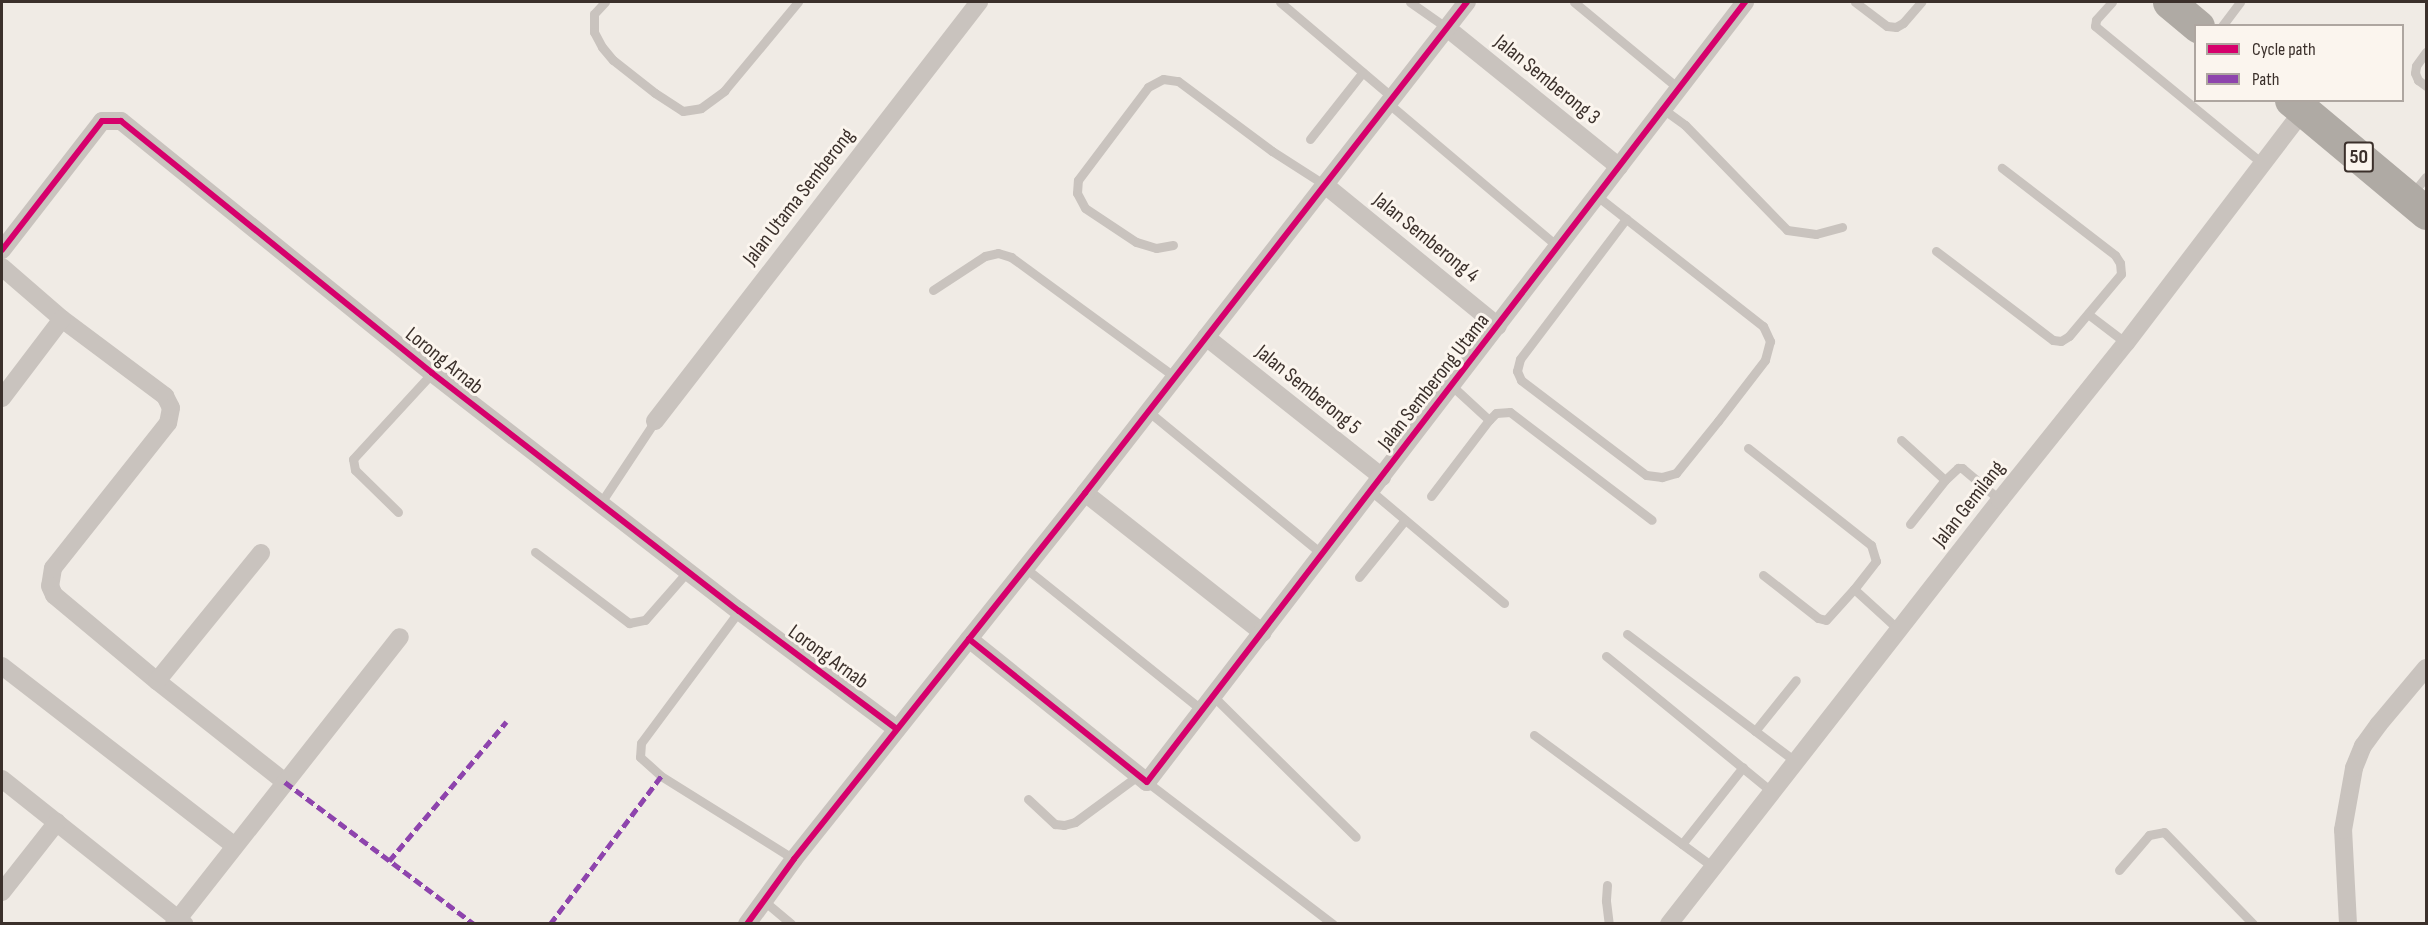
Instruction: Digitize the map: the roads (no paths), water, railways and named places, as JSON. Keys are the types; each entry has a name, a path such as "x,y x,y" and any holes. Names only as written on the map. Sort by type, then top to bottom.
{"highway":[{"path":"2169,2 2196,24"},
{"name":"50","path":"2297,106 2420,196"}],"street":[{"name":"Jalan Utama Semberong","path":"656,421 979,2"},
{"path":"747,924 794,860 1149,412 1467,2"},
{"name":"Jalan Semberong Utama","path":"1143,778 1209,704 1663,109 1737,4"},
{"name":"Jalan Semberong 3","path":"1447,28 1619,167"},
{"name":"Jalan Gemilang","path":"1669,924 2264,165 2297,106"},
{"name":"Lorong Arnab","path":"2,249 102,121 121,121 432,373 687,572 897,729"},
{"name":"Jalan Semberong 4","path":"1325,185 1498,326"},
{"path":"2,267 62,319 165,396 171,408 168,423 52,568 50,578 54,595 285,783"},
{"path":"2,398 62,319"},
{"name":"Jalan Semberong 5","path":"1206,337 1377,484"},
{"path":"1085,493 1263,633"},
{"path":"157,681 261,553"},
{"path":"2,778 179,922 235,846 400,637"},
{"path":"969,639 1143,778"},
{"path":"2,666 235,846"},
{"path":"2348,924 2343,830 2354,768 2363,746 2379,724 2427,668"},
{"path":"2,892 57,822"}],"lane":[{"path":"604,2 594,14 594,32 602,47 613,60 655,93 683,111 701,108 724,91 798,2"},
{"path":"1280,2 1558,247"},
{"path":"1410,2 1447,28"},
{"path":"1574,2 1678,88"},
{"path":"1855,2 1887,26 1896,27 1903,23 1921,2"},
{"path":"2112,2 2096,20 2095,26 2264,165"},
{"path":"2224,24 2240,2"},
{"path":"2427,52 2416,66 2415,73 2418,80 2427,86"},
{"path":"1310,139 1362,72"},
{"path":"1173,245 1156,248 1136,242 1085,208 1077,194 1078,180 1148,87 1163,79 1178,81 1272,152 1325,185"},
{"path":"1663,109 1685,125 1787,230 1816,234 1842,227"},
{"path":"1936,251 2053,340 2061,341 2069,336 2121,273 2120,263 2115,255 2002,168"},
{"path":"1597,196 1763,326 1770,341 1765,360 1718,421 1676,473 1662,477 1646,475 1521,380 1517,371 1520,359 1626,219"},
{"path":"933,290 985,256 998,253 1011,257 1175,376"},
{"path":"2088,314 2126,343"},
{"path":"398,512 355,470 353,459 432,373"},
{"path":"1452,387 1489,420"},
{"path":"1149,412 1323,555"},
{"path":"1431,496 1489,420 1496,413 1510,412 1652,520"},
{"path":"600,504 656,421"},
{"path":"1901,440 1945,480"},
{"path":"1748,448 1871,545 1876,561 1827,620 1818,618 1763,575"},
{"path":"1910,524 1945,480 1958,468 1962,468 2000,500"},
{"path":"1377,484 1405,520 1504,603"},
{"path":"1359,577 1405,520"},
{"path":"535,552 629,623 645,620 687,572"},
{"path":"1024,567 1209,704 1356,837"},
{"path":"1854,590 1899,630"},
{"path":"739,611 641,743 640,757 661,776 794,860"},
{"path":"1627,634 1796,762"},
{"path":"1606,657 1772,792"},
{"path":"1755,731 1796,680"},
{"path":"1534,735 1713,867"},
{"path":"1682,844 1743,767"},
{"path":"1028,799 1055,824 1064,825 1075,822 1143,778 1333,924"},
{"path":"2119,870 2149,834 2164,832 2253,924"},
{"path":"1607,885 1606,901 1609,924"},
{"path":"764,901 791,924"}]}
